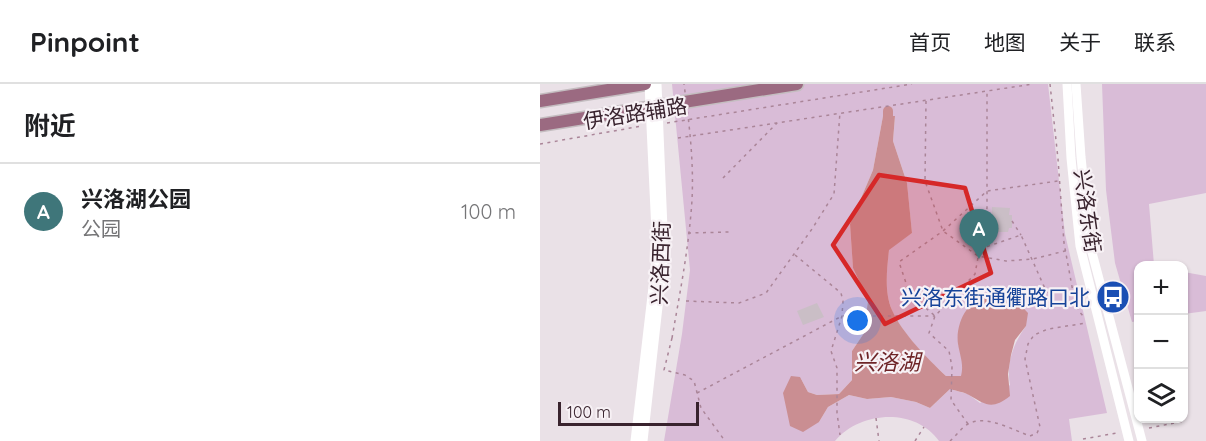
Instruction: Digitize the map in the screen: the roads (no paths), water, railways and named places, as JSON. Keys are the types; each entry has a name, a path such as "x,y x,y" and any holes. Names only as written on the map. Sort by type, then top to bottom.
{"main road":[{"path":"540,101 647,84"},
{"path":"540,125 797,84"}],"street":[{"name":"兴洛西街","path":"647,84 653,106"},
{"name":"兴洛西街","path":"635,441 657,253 653,106 657,84"},
{"name":"兴洛东街","path":"1067,84 1071,158 1080,246 1129,441"},
{"name":"兴洛东街","path":"1076,84 1090,245 1142,441"},
{"name":"兴洛西街","path":"643,441 664,253 653,125"}],"water":[{"name":"兴洛湖","path":"883,116 895,116 893,141 907,183 912,233 889,250 887,288 889,303 896,319 909,337 946,376 961,376 962,364 958,336 965,312 983,297 1002,296 1016,302 1028,313 1026,326 1015,340 1011,355 1008,374 1010,396 998,403 989,404 950,389 930,408 916,402 891,397 867,399 849,395 828,407 819,422 803,432 790,426 783,393 791,376 800,377 808,392 817,395 839,394 852,380 852,351 864,333 868,300 853,268 850,224 873,170"}],"waterway":[{"path":"888,111 888,116"}],"place":[{"name":"兴洛湖公园","path":"979,259"},
{"name":"兴洛东街通衢路口北","path":"1113,297"}]}
